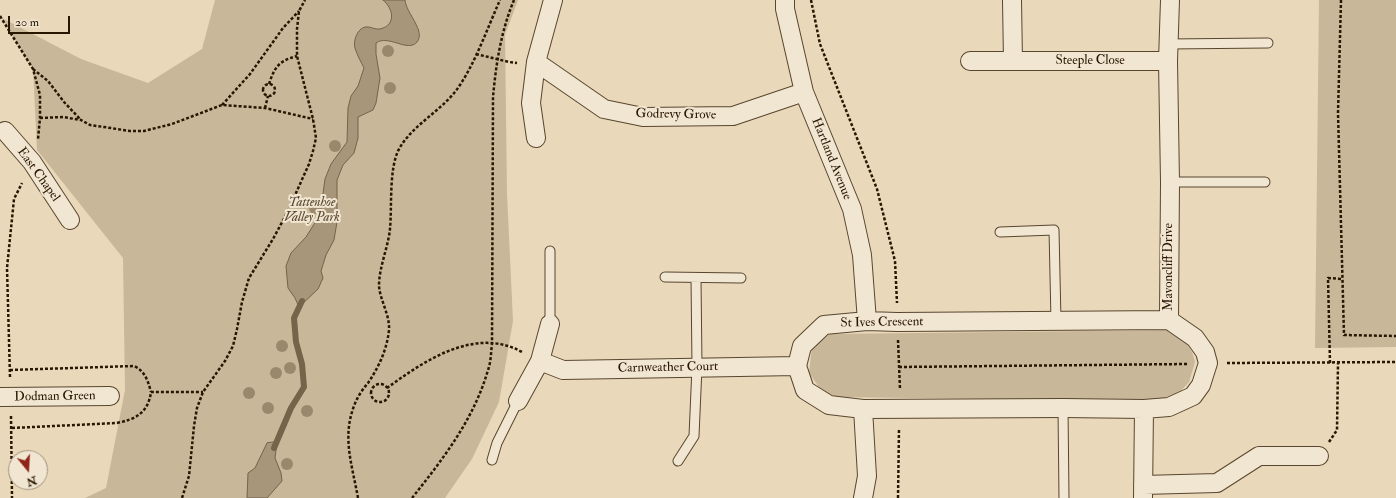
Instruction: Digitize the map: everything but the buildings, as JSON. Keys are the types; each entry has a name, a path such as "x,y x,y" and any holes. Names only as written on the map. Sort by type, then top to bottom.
{"street":[{"path":"536,138 531,103 536,62 553,0"},
{"name":"Hartland Avenue","path":"786,0 785,9 804,92 852,209 862,255 867,321"},
{"path":"1012,0 1013,60"},
{"name":"Mavoncliff Drive","path":"1170,0 1168,52 1170,182 1169,320 1195,338 1205,352 1208,363"},
{"name":"Steeple Close","path":"970,61 1168,52"},
{"name":"Godrevy Grove","path":"536,62 604,109 643,117 733,116 804,92"},
{"name":"East Chapel","path":"2,130 32,162 70,220"},
{"name":"St Ives Crescent","path":"797,366 802,346 824,325 867,321 1169,320"},
{"path":"518,401 540,361 550,324"},
{"name":"Carnweather Court","path":"540,361 563,370 797,366"},
{"path":"797,366 805,390 829,405 863,409 1144,409 1168,407 1193,396 1201,385 1208,363"},
{"name":"Dodman Green","path":"3,397 110,396"},
{"path":"863,409 867,476 863,498"},
{"path":"1144,409 1143,492 1217,483 1259,456 1319,456"}],"lane":[{"path":"1168,52 1268,43"},
{"path":"1170,182 1265,182"},
{"path":"1000,232 1054,230 1056,321"},
{"path":"550,251 550,324"},
{"path":"665,277 741,278"},
{"path":"678,461 694,436 697,367 696,278"},
{"path":"492,460 497,443 518,401"},
{"path":"1063,408 1064,498"}],"path":[{"path":"222,105 250,74 305,0"},
{"path":"358,498 347,446 348,427 357,398 381,360 386,347 389,328 379,286 390,229 394,166 398,151 416,129 455,92 476,54 500,0"},
{"path":"412,498 461,431 474,408 489,369 492,343 493,97 497,60 508,13 514,0"},
{"path":"1341,0 1338,113 1344,335 1396,336"},
{"path":"182,498 189,476 194,426 197,408 202,392 226,361 233,346 242,302 249,278 287,213 309,164 316,138 313,119 297,56 299,10"},
{"path":"0,16 33,69 40,95 40,118 37,150 14,199 7,268 10,370 3,397 12,428 12,498"},
{"path":"476,54 510,62 536,62"},
{"path":"268,96 264,94 263,91 265,85 269,84 273,73 281,62 297,56"},
{"path":"33,69 48,81 64,102 81,120 90,125 123,130 144,131 172,124 222,105 265,108 313,119"},
{"path":"268,96 272,96 275,91 274,87 269,84"},
{"path":"265,108 268,96"},
{"path":"40,118 63,117 81,120"},
{"path":"1330,363 1328,278 1343,279"},
{"path":"387,388 422,363 438,355 468,345 500,343 517,349 540,361"},
{"path":"899,367 1396,362"},
{"path":"1319,456 1337,430 1338,363"},
{"path":"10,370 134,366 141,370 146,376 151,392 149,402 144,410 130,420 117,423 12,428"},
{"path":"367,384 372,388"},
{"path":"380,384 387,388 389,392 388,398 381,403 375,401 371,394 372,388 380,384"},
{"path":"151,392 202,392"}],"green space":[{"name":"Tattenhoe Valley Park","path":"215,0 518,0 505,35 507,194 513,321 499,402 472,459 445,498 85,498 106,488 125,390 123,258 37,150 33,69 2,18 81,59 148,83 202,49"},
{"path":"1319,0 1396,0 1396,347 1315,348"},
{"path":"1172,330 1183,338 1192,352 1195,362 1189,382 1179,393 1153,401 833,397 819,387 809,373 812,347 830,334"}],"shaded area":[{"path":"383,0 405,0 417,27 419,38 413,45 408,46 386,41 376,43 376,54 380,78 376,103 373,110 358,117 358,138 354,153 343,165 337,180 337,222 334,240 326,255 321,271 323,278 318,289 299,307 288,288 286,266 291,253 306,237 316,221 321,208 325,179 331,164 347,142 348,108 351,96 358,86 364,68 355,48 355,39 362,28 367,27 380,29 389,24 392,16 391,12"},
{"path":"277,442 275,458 281,473 282,481 267,498 247,498 248,473 255,468 267,443"}],"waterway":[{"path":"274,448 291,408 304,387 302,364 296,342 294,318 302,301"}]}
